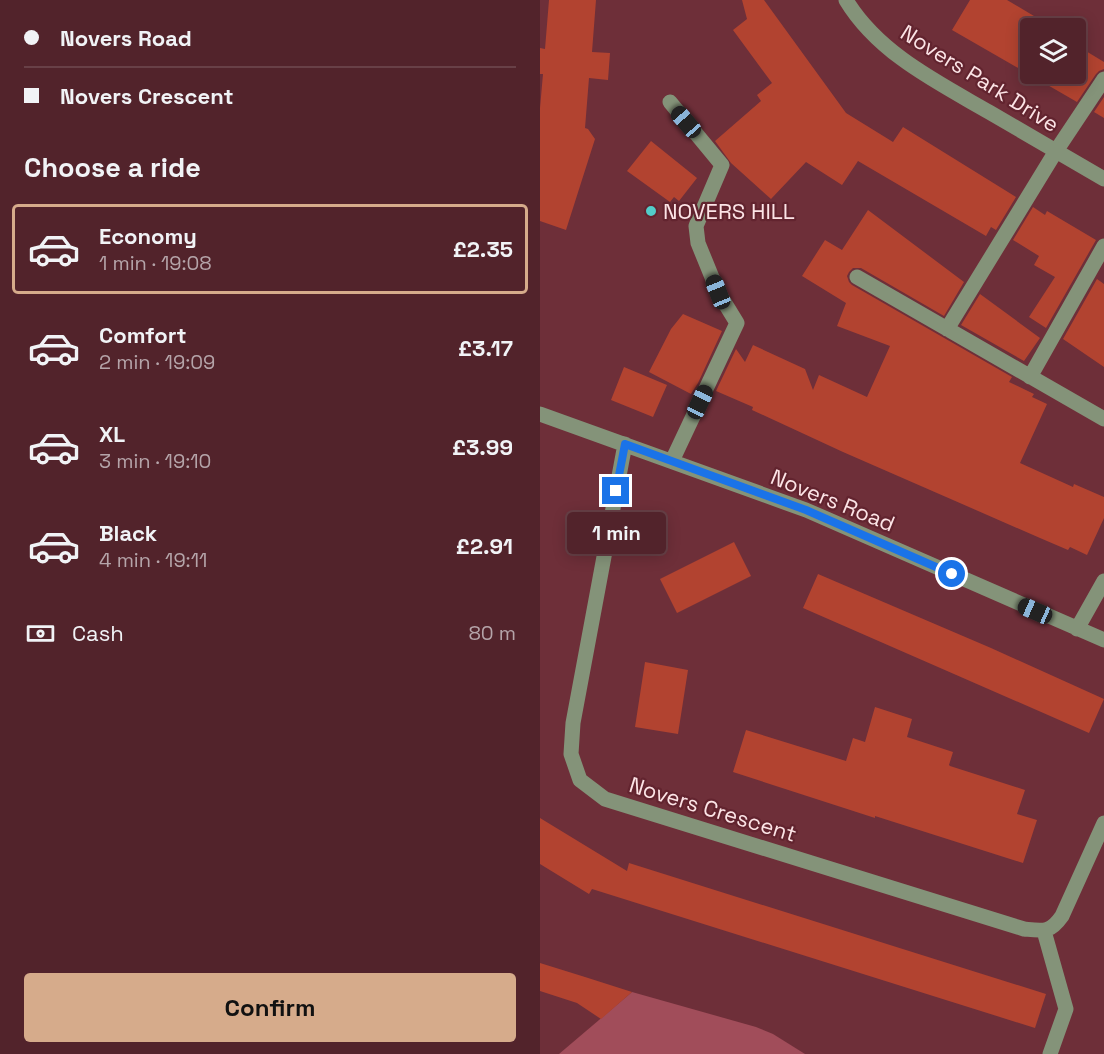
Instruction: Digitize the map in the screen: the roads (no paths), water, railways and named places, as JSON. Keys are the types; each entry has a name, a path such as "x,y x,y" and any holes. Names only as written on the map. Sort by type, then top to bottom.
{"street":[{"name":"Novers Park Drive","path":"846,0 866,28 884,46 933,80 1104,179"},
{"path":"947,329 1056,151 1104,79"},
{"path":"670,102 722,165 696,226 698,243 718,292 737,323 672,461"},
{"path":"1030,377 1104,246"},
{"path":"857,277 1104,419"},
{"name":"Novers Road","path":"540,414 806,510 1104,640"},
{"name":"Novers Crescent","path":"625,444 573,723 571,754 580,780 605,799 1024,929 1044,931"},
{"path":"1077,629 1104,581"},
{"path":"1050,1054 1066,1009 1044,931 1054,927 1062,916 1104,823"}],"place":[{"name":"NOVERS HILL","path":"651,211"}]}
